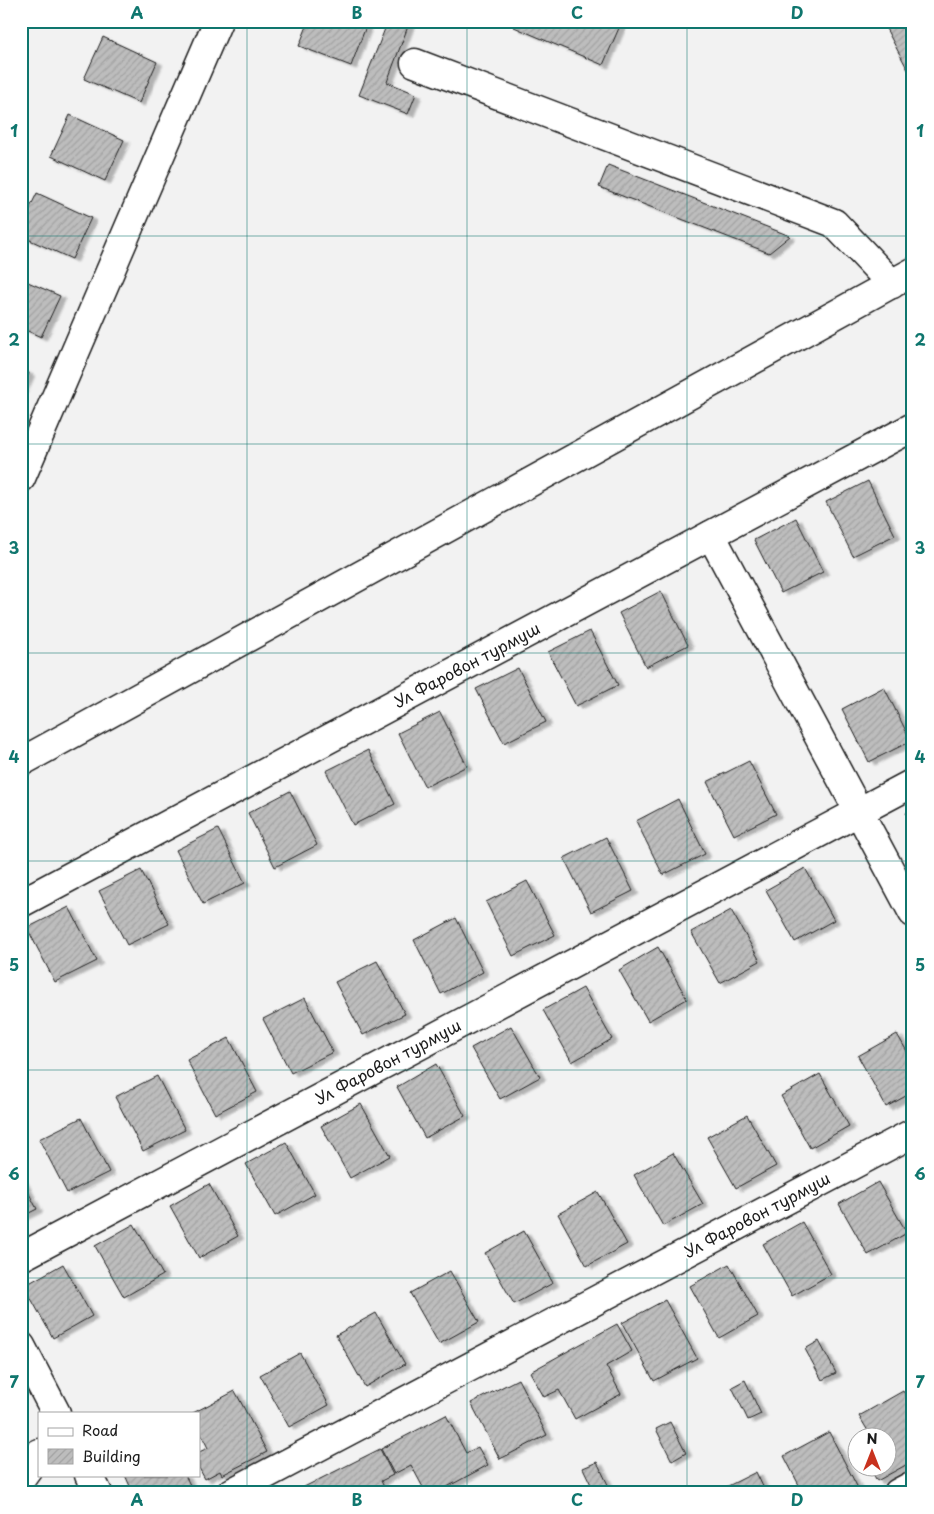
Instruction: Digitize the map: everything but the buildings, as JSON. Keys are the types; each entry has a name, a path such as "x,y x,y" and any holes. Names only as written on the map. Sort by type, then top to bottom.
{"street":[{"path":"21,478 218,21"},
{"path":"21,762 902,278 834,223 415,63"},
{"name":"Ул Фаровон турмуш","path":"21,903 913,428"},
{"path":"711,535 913,913"},
{"name":"Ул Фаровон турмуш","path":"21,1256 913,783"},
{"name":"Ул Фаровон турмуш","path":"231,1493 913,1133"},
{"path":"21,1346 55,1412"},
{"path":"21,1478 38,1454"},
{"path":"90,1476 98,1493"},
{"path":"898,1493 913,1485"}]}
